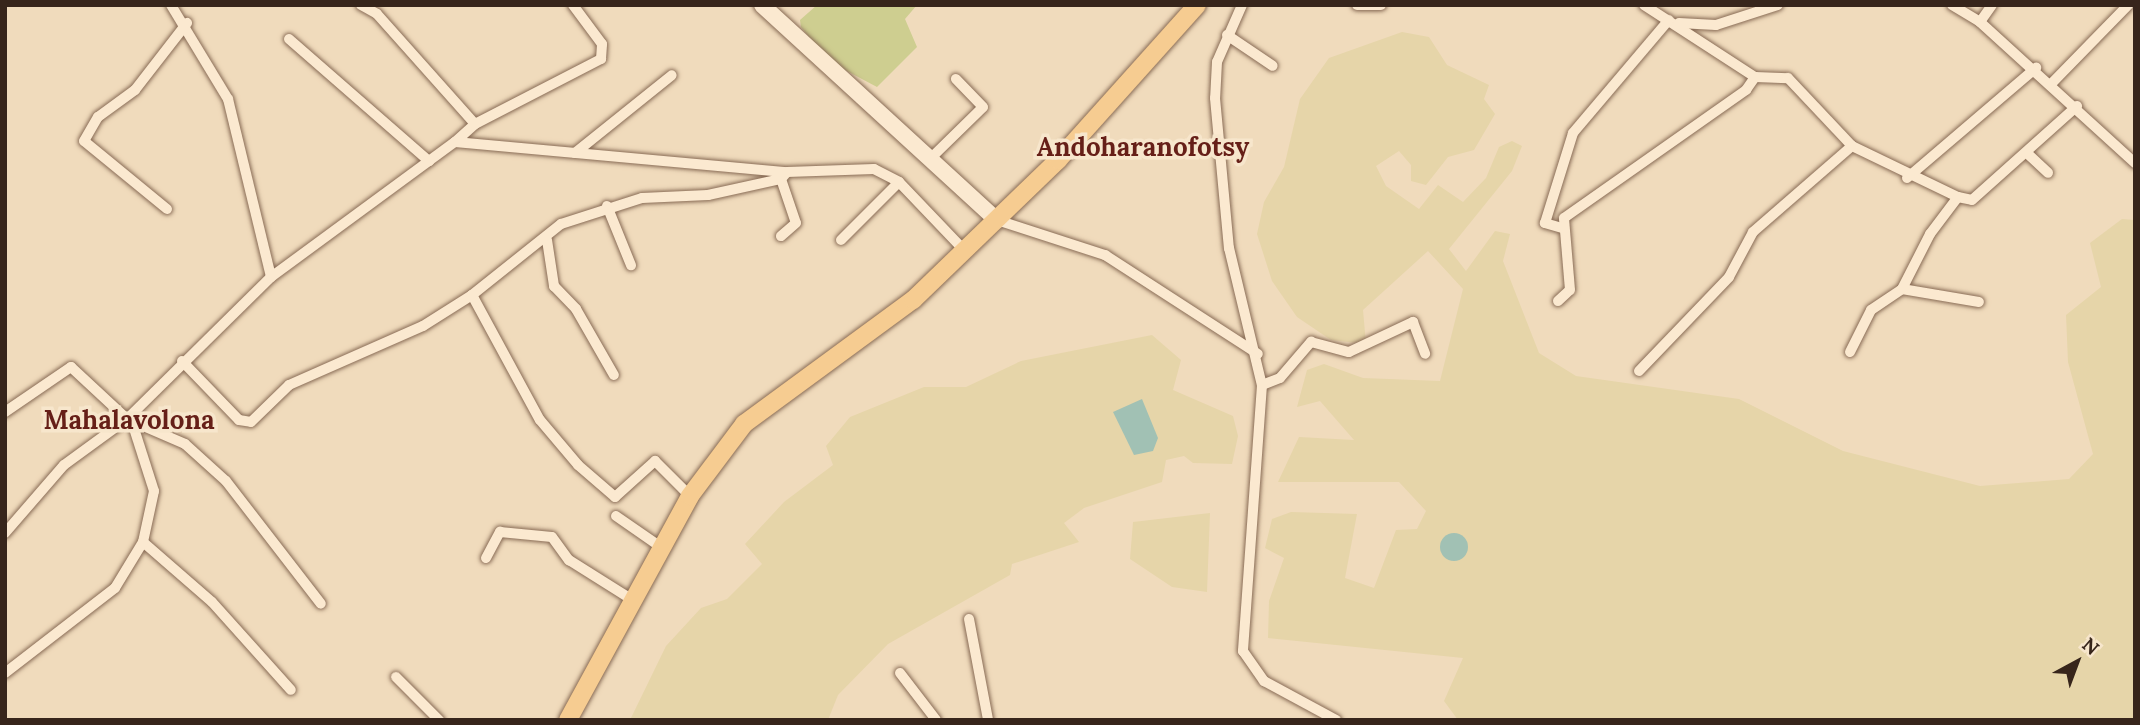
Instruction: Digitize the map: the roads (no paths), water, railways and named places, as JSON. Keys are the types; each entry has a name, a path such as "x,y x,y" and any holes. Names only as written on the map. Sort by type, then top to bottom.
{"main road":[{"path":"568,720 690,496 757,411 894,316 965,251 997,220 1195,6"}],"street":[{"path":"171,5 187,23 229,99 271,277"},
{"path":"361,5 377,13 475,124"},
{"path":"5,533 64,465 129,421 182,361 271,277 455,142 475,124 601,59 602,44 573,5"},
{"path":"762,5 932,157 997,220 1105,256 1258,354"},
{"path":"1242,5 1217,62 1215,98 1229,248 1258,354 1262,385 1243,651 1264,681 1336,720"},
{"path":"1357,5 1381,5"},
{"path":"1644,5 1755,77 1777,73 1788,78 1852,146 1907,178 1958,197 1972,200 2029,155 2077,106"},
{"path":"1669,20 1700,27 1778,5"},
{"path":"1952,5 1980,22 2036,68 2135,163"},
{"path":"1980,22 1992,5"},
{"path":"2052,83 2128,5"},
{"path":"1562,228 1545,223 1573,133 1669,20"},
{"path":"167,209 84,141 98,117 135,90 187,23"},
{"path":"1227,35 1273,66"},
{"path":"289,39 429,161"},
{"path":"1907,178 2036,68"},
{"path":"575,153 672,75"},
{"path":"1558,301 1570,290 1562,228 1574,208 1746,90 1755,77"},
{"path":"932,157 983,107 956,79"},
{"path":"455,142 784,175"},
{"path":"1639,371 1729,277 1753,232 1852,146"},
{"path":"2029,155 2048,173"},
{"path":"182,361 239,420 251,422 289,385 423,326 472,295 547,240 561,224 607,206 784,175 874,169 899,182 965,251"},
{"path":"781,236 796,223 784,175"},
{"path":"841,240 899,182"},
{"path":"1850,352 1871,310 1902,289 1930,234 1958,197"},
{"path":"607,206 631,265"},
{"path":"547,240 554,286 576,309 614,375"},
{"path":"1902,289 1979,302"},
{"path":"472,295 540,420 578,465 615,497 655,461 690,496"},
{"path":"1262,385 1280,378 1311,342 1349,352 1413,322 1425,354"},
{"path":"5,412 71,367 129,421 185,444 226,481 321,604"},
{"path":"5,673 114,588 143,542 154,491 129,421"},
{"path":"616,516 662,548"},
{"path":"486,558 500,533 552,537 569,560 634,601"},
{"path":"143,542 212,603 291,690"},
{"path":"970,619 988,720"},
{"path":"900,673 936,720"},
{"path":"396,677 439,720"}],"district":[{"name":"Andoharanofotsy","path":"1143,147"},
{"name":"Mahalavolona","path":"129,420"}]}
